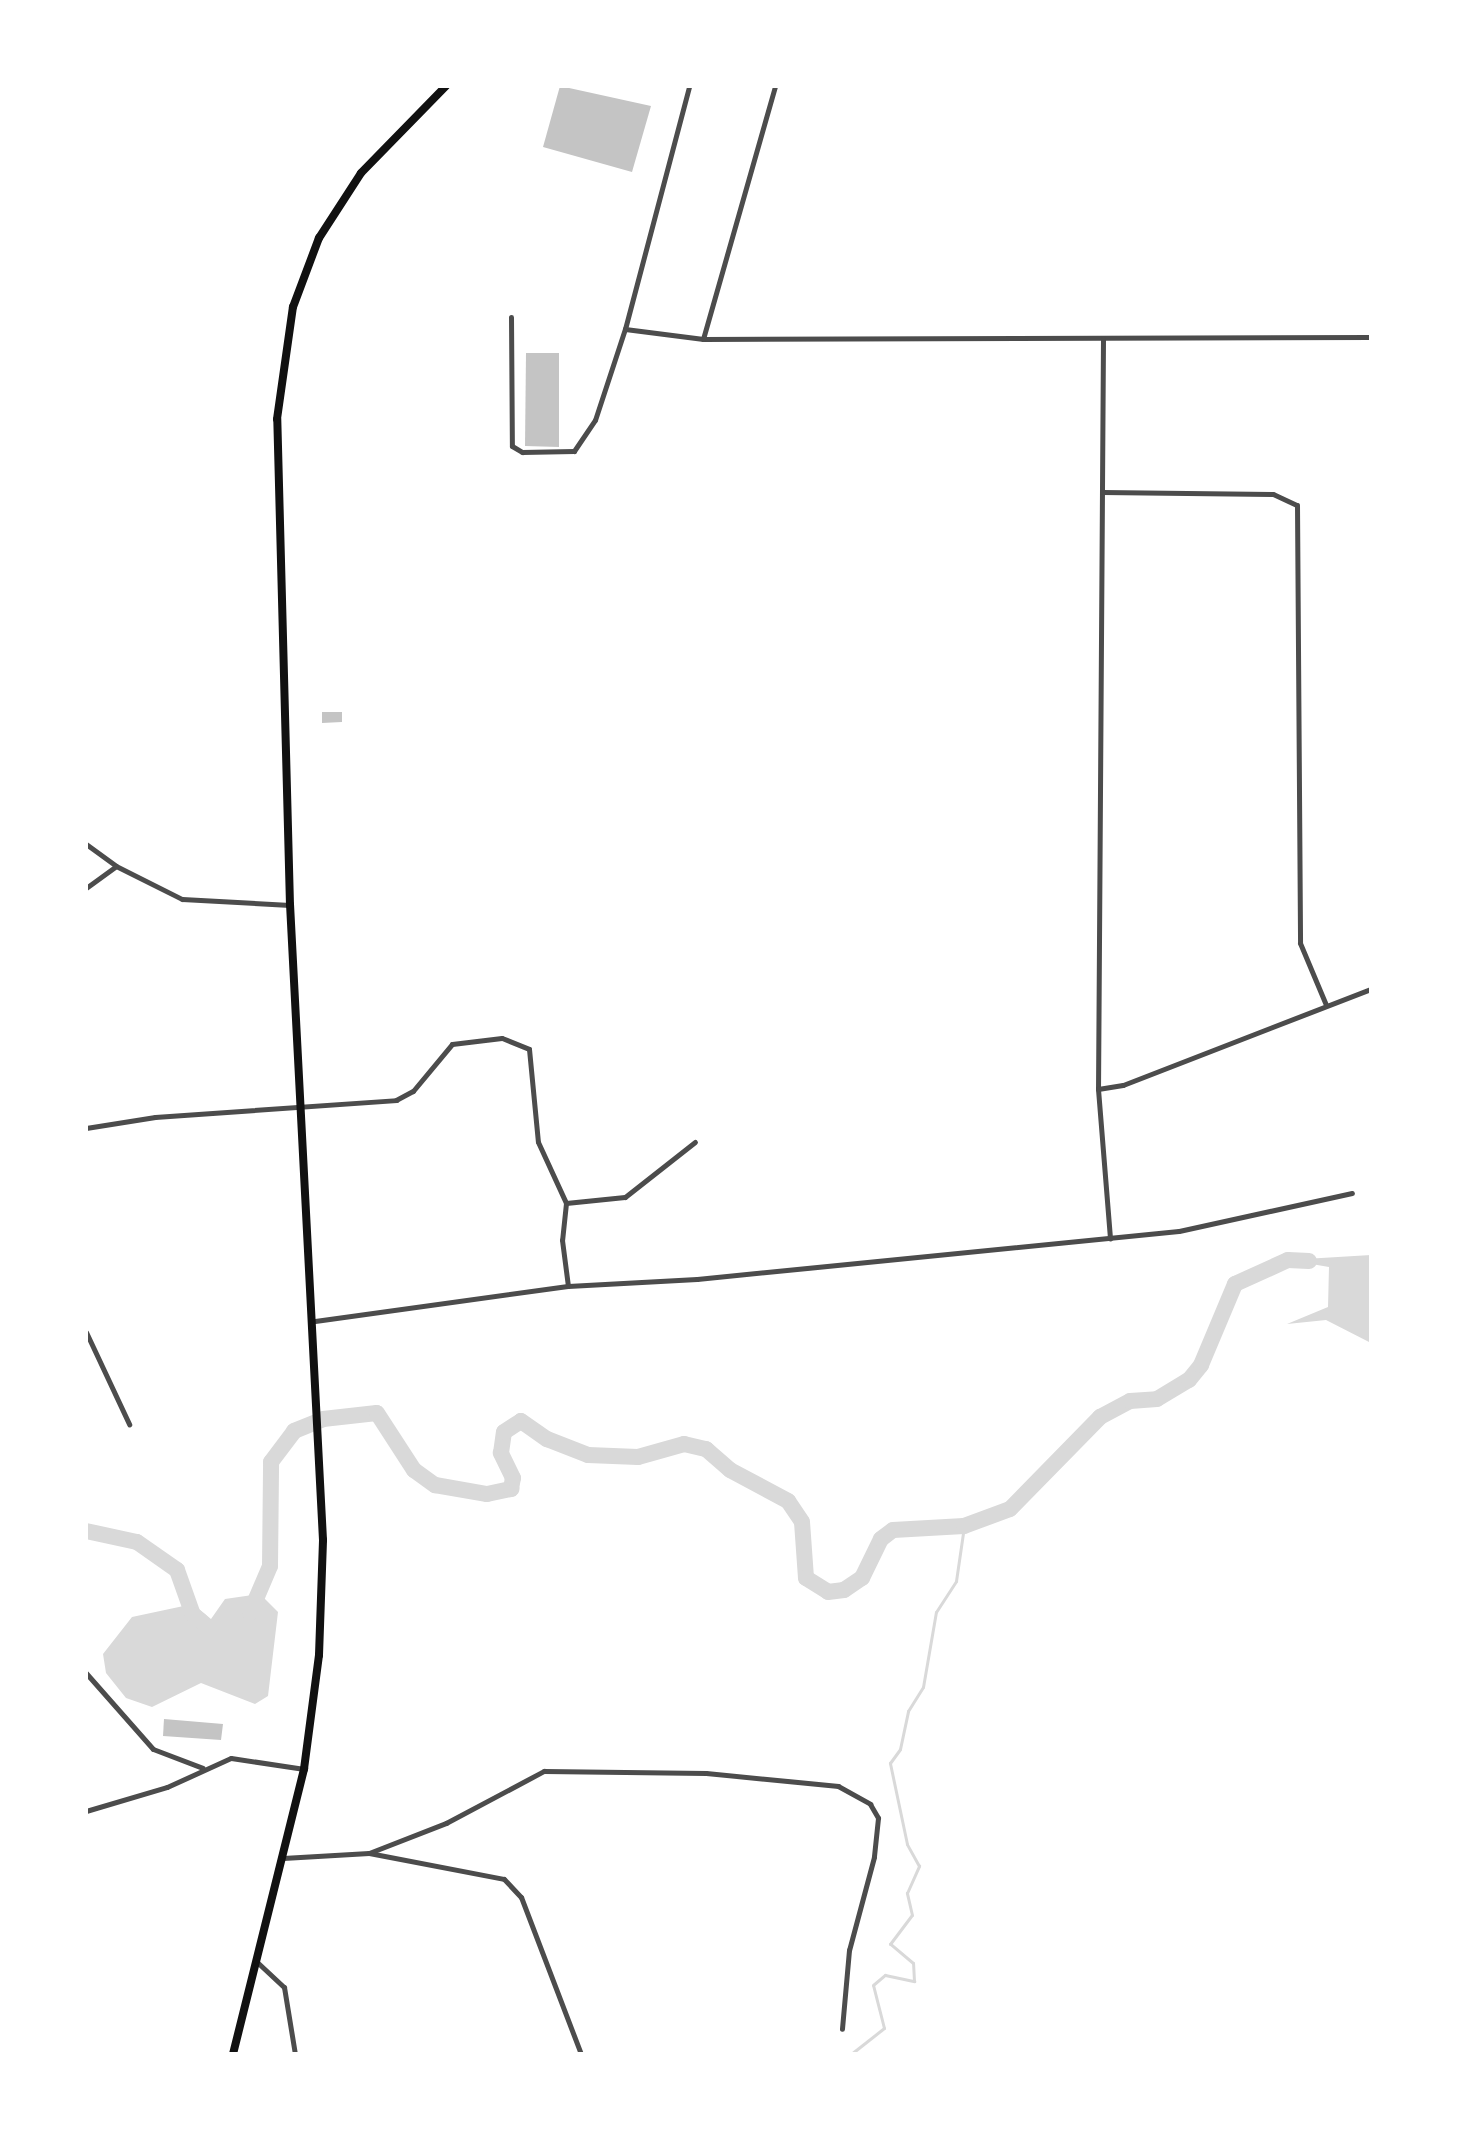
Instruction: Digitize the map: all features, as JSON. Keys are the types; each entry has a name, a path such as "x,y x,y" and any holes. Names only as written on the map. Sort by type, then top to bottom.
{"main road":[{"path":"233,2054 304,1769 319,1655 318,1402 290,905 277,419 296,294 319,238 347,190 446,86"}],"street":[{"path":"511,317 512,443 522,452 578,449 595,420 625,329 689,86"},
{"path":"703,339 775,86"},
{"path":"625,329 703,339 1371,337"},
{"path":"1103,339 1098,1089 1110,1239"},
{"path":"1102,492 1273,494 1297,505 1300,943 1326,1005"},
{"path":"86,844 116,866 182,899 290,905"},
{"path":"86,888 116,866"},
{"path":"1098,1089 1123,1085 1371,989"},
{"path":"86,1128 155,1117 300,1110 396,1100 413,1091 452,1044 474,1038 522,1042 532,1056 538,1142 566,1203 562,1232 568,1286"},
{"path":"566,1203 625,1197 695,1142"},
{"path":"315,1321 568,1286 697,1279 1179,1231 1352,1193"},
{"path":"86,1332 129,1424"},
{"path":"86,1673 153,1749 203,1768"},
{"path":"86,1811 167,1787 203,1768 243,1756 304,1769"},
{"path":"369,1853 446,1823 528,1775 564,1768 816,1783 859,1795 878,1818 874,1857 849,1950 842,2029"},
{"path":"283,1858 369,1853 487,1873 514,1887 581,2054"},
{"path":"257,1962 284,1987 295,2054"}],"shaded area":[{"path":"1371,1255 1371,1343 1326,1320 1287,1324 1328,1307 1329,1267 1288,1260"},
{"path":"260,1594 278,1612 268,1696 255,1704 201,1683 152,1707 126,1698 106,1673 103,1654 132,1617 193,1604 211,1619 225,1599"}],"building":[{"path":"560,86 651,106 632,172 543,147"},
{"path":"526,353 559,353 559,447 525,446"},
{"path":"322,712 342,712 342,722 322,723"},
{"path":"164,1719 223,1724 221,1740 163,1736"}],"waterway":[{"path":"250,1613 270,1566 271,1462 294,1431 323,1419 377,1413 414,1470 435,1485 487,1494 511,1489 513,1478 501,1453 504,1432 521,1421 547,1439 588,1455 638,1457 684,1444 706,1449 730,1470 788,1501 802,1522 806,1578 828,1592 844,1590 862,1578 881,1539 893,1530 964,1526 1010,1509 1100,1417 1130,1401 1157,1399 1189,1380 1201,1365 1235,1284 1288,1260 1309,1261"},
{"path":"851,2054 884,2028 873,1985 885,1975 914,1981 913,1963 890,1944 912,1915 907,1893 919,1866 907,1844 890,1763 900,1749 908,1711 923,1687 936,1612 956,1581 964,1526"},
{"path":"86,1531 137,1542 177,1570 193,1615 201,1621"}]}
